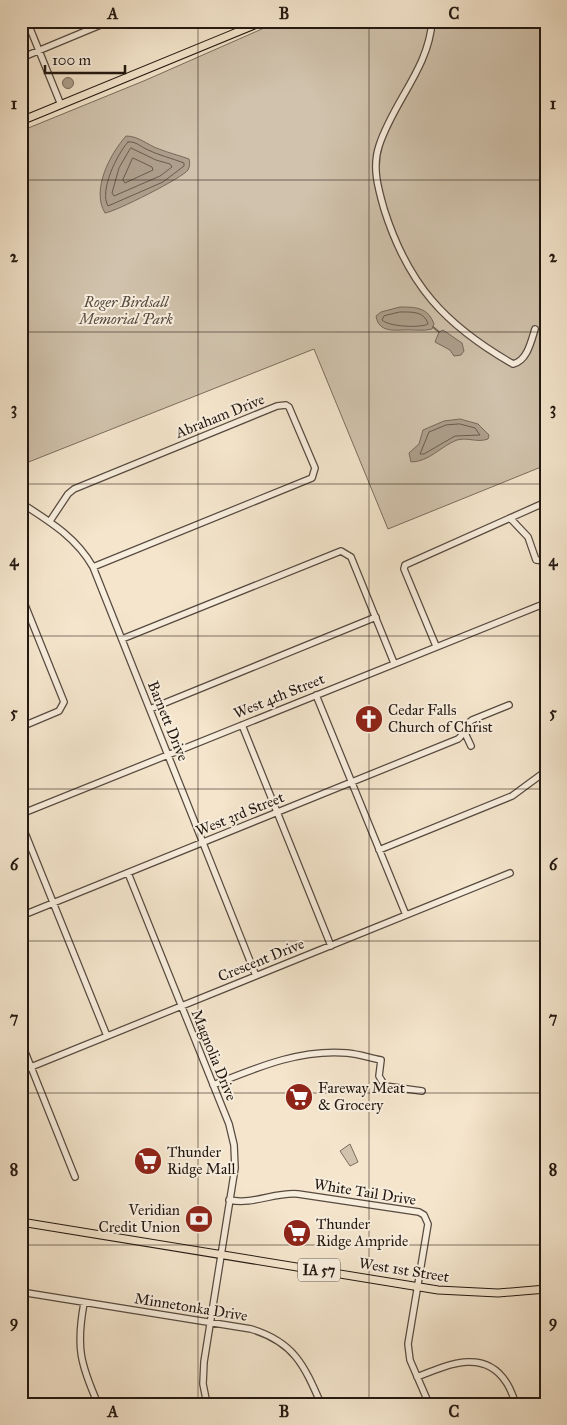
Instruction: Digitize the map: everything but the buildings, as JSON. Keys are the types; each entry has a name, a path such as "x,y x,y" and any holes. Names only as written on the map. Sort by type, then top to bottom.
{"main road":[{"path":"21,121 264,21"},
{"name":"West 1st Street","path":"21,1222 417,1286 480,1292 546,1289"}],"street":[{"path":"27,21 61,105"},
{"path":"21,58 110,21"},
{"path":"432,21 430,42 425,54 379,146 376,180 386,214 400,250 419,286 447,318 465,334 513,364 520,363 524,358 535,329"},
{"name":"Abraham Drive","path":"50,521 68,494 74,489 277,406 289,407 315,468 312,478 93,567"},
{"path":"436,646 404,569 405,565 546,502"},
{"name":"Barnett Drive","path":"21,503 50,521 74,540 93,567 256,976"},
{"path":"510,518 528,537 536,560 546,562"},
{"path":"122,639 337,552 345,551 351,557 394,663"},
{"path":"21,595 64,702 59,712 21,727"},
{"name":"West 4th Street","path":"21,814 546,603"},
{"path":"150,709 376,617"},
{"path":"316,695 406,915"},
{"name":"West 3rd Street","path":"21,916 458,739 472,720 509,705"},
{"path":"242,725 331,946"},
{"path":"464,731 470,746"},
{"path":"379,850 512,796 546,771"},
{"path":"21,823 107,1036"},
{"name":"Magnolia Drive","path":"128,873 229,1124 234,1145 235,1168 220,1254 203,1373 207,1404"},
{"name":"Crescent Drive","path":"21,1071 510,873"},
{"path":"21,1042 75,1177"},
{"path":"213,1085 271,1062 295,1056 348,1053 381,1060 378,1076 385,1086 422,1091"},
{"name":"White Tail Drive","path":"230,1200 256,1202 290,1193 419,1212 424,1215 428,1224 408,1344 410,1360 429,1404"},
{"name":"Minnetonka Drive","path":"21,1292 251,1329 281,1342 293,1352 304,1367 321,1404"},
{"path":"84,1303 80,1332 80,1353 85,1374 98,1404"},
{"path":"417,1377 453,1363 478,1362 498,1371 508,1384 516,1404"}],"green space":[{"name":"Roger Birdsall Memorial Park","path":"280,21 546,21 546,465 388,529 314,349 21,465 21,131 146,80"},
{"path":"350,1144 358,1162 350,1166 340,1151"}],"water":[{"path":"68,77 74,83 68,89 62,83"},
{"path":"126,136 135,137 166,152 189,159 189,167 184,174 163,186 135,201 105,213 101,204 101,183 114,152"},
{"path":"400,307 416,308 425,311 434,324 432,329 390,330 381,326 376,316 381,312"},
{"path":"443,330 462,343 464,351 461,355 454,356 450,350 435,342 439,332"},
{"path":"460,419 478,424 489,435 488,439 457,440 429,457 411,462 409,453 419,444 423,430 444,421"}],"waterway":[{"path":"433,327 439,332"}],"place":[{"name":"Cedar Falls Church of Christ","path":"369,719"},
{"name":"Fareway Meat & Grocery","path":"299,1097"},
{"name":"Thunder Ridge Mall","path":"148,1161"},
{"name":"Veridian Credit Union","path":"199,1219"},
{"name":"Thunder Ridge Ampride","path":"297,1233"}]}
